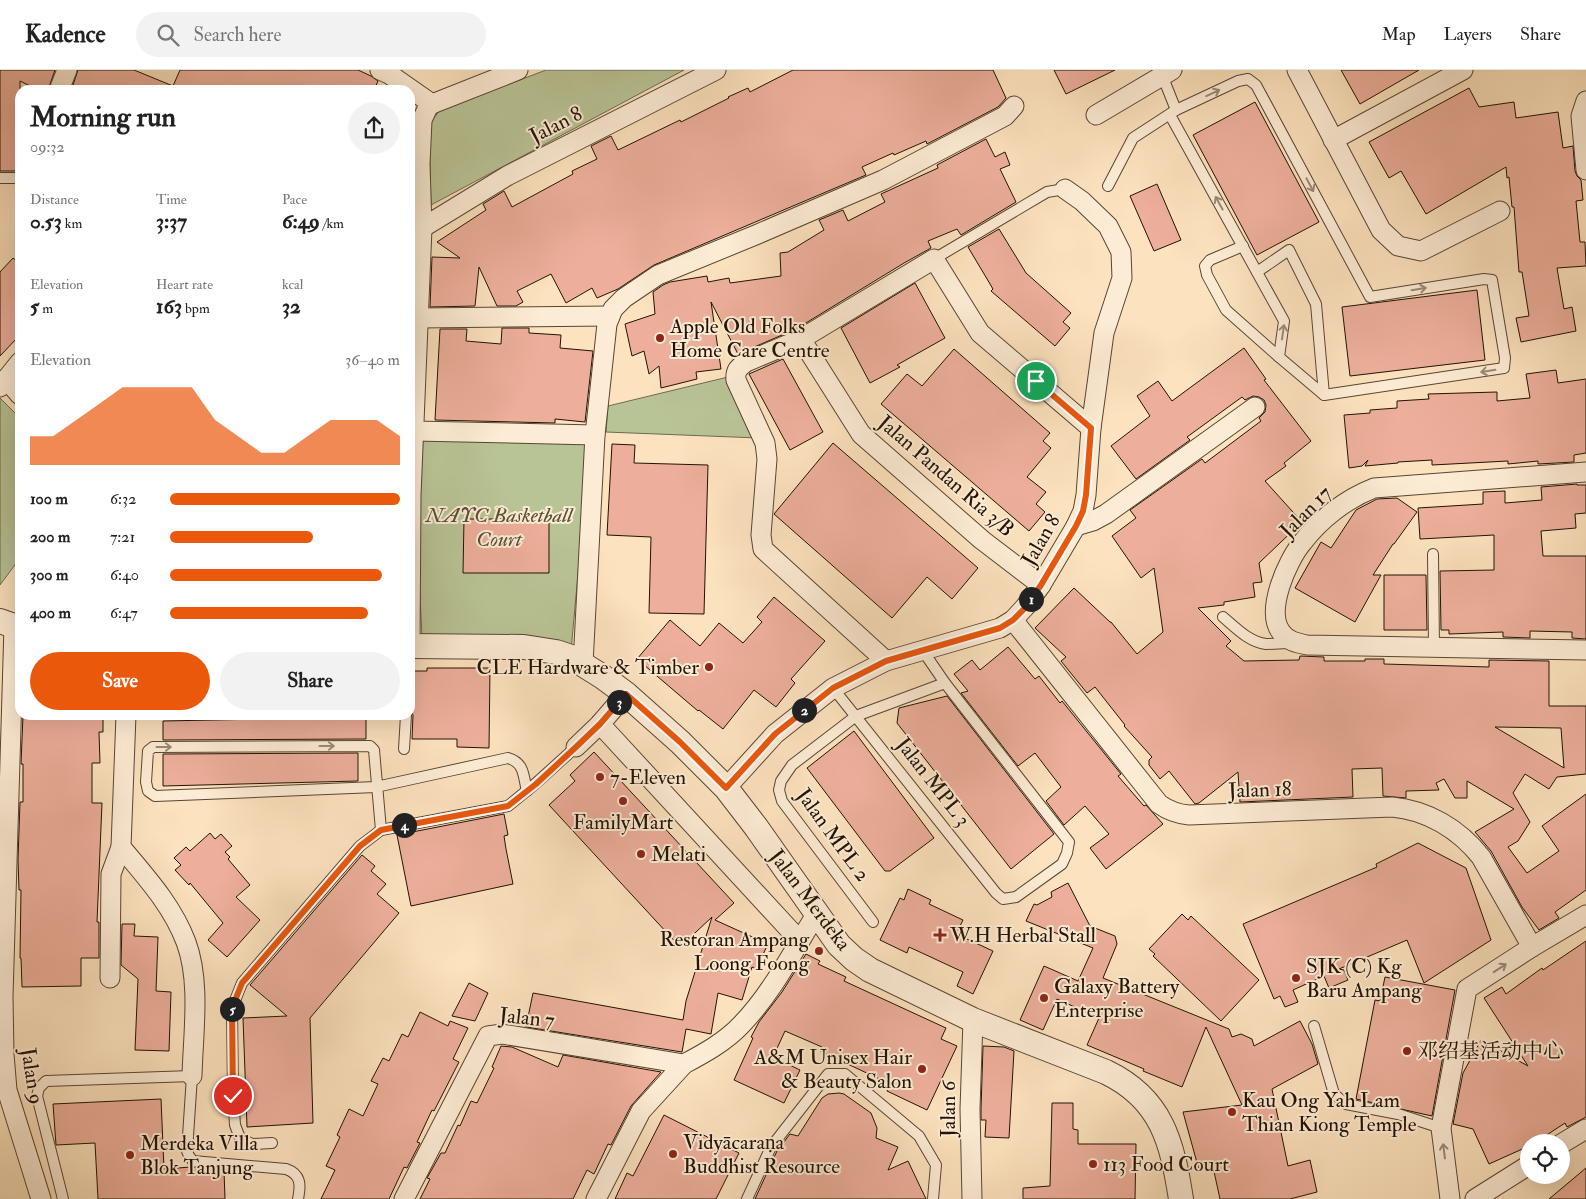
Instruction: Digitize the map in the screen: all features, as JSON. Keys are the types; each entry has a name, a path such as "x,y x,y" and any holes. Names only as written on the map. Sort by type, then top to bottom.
{"street":[{"path":"61,85 67,70"},
{"path":"380,70 389,74 403,85"},
{"path":"415,403 422,228 415,176 422,120 430,106 518,70"},
{"name":"Jalan 8","path":"422,228 507,176 716,70"},
{"path":"1297,70 1381,230 1398,246 1421,251 1500,211"},
{"path":"1333,140 1464,70"},
{"path":"1096,114 1167,73"},
{"path":"415,94 430,106"},
{"path":"1586,101 1581,116 1586,170"},
{"path":"583,664 595,435 607,324 613,309 624,298 658,275 884,180 1005,116 1014,106"},
{"name":"Jalan 8","path":"726,788 775,734 833,688 886,661 1000,628 1013,620 1025,608 1041,585 1076,526 1083,511 1086,495 1091,428 1104,333 1122,278 1121,252 1108,226 1082,201 1065,189"},
{"path":"886,661 763,549 761,535 767,459 765,444 736,380 735,374 738,368 746,362 801,339 934,259 980,333 1091,428"},
{"path":"418,318 610,316"},
{"name":"Jalan Pandan Ria 3/B","path":"801,339 861,434 982,540 1041,585"},
{"path":"15,368 3,383 15,391"},
{"path":"1076,526 1093,521 1106,514 1255,407"},
{"path":"415,431 595,435"},
{"name":"Jalan 17","path":"1297,643 1288,639 1280,631 1276,622 1275,613 1281,580 1301,544 1316,528 1358,494 1374,488 1586,472"},
{"name":"Jalan 18","path":"1013,620 1159,804 1168,810 1178,814 1189,815 1392,807 1420,812 1439,821 1472,846 1532,947"},
{"name":"Jalan 9","path":"11,625 2,997 4,1054 7,1090 41,1199"},
{"path":"1297,643 1318,646 1586,650"},
{"name":"Jalan Merdeka","path":"415,647 524,647 556,652 571,657 583,664 626,694 680,742 726,788 756,827 839,945 854,959 870,970 973,1020 1106,1072 1122,1080 1135,1091 1158,1118 1169,1141 1181,1199"},
{"path":"576,747 600,724 626,694"},
{"path":"110,978 111,874 121,847 126,720"},
{"path":"600,724 800,940"},
{"path":"121,847 156,888 174,916 186,943 192,967 195,996 192,1076"},
{"path":"596,1199 641,1111 684,1064 709,1050 740,1027 765,996 817,914"},
{"path":"1450,1199 1441,1128 1467,990 1532,947 1586,915"},
{"name":"Jalan 6","path":"972,1199 970,1109 973,1020"},
{"name":"Jalan 7","path":"404,1199 488,1036 502,1034 684,1064"},
{"path":"1570,1139 1586,1129"},
{"path":"1475,1199 1520,1171"}],"lane":[{"path":"1167,73 1173,113 1284,321 1279,357"},
{"path":"1108,186 1133,138 1173,113 1238,81 1248,79 1256,85 1370,297 1484,279 1492,280 1505,358 1504,368 1324,395 1226,310 1207,275 1205,266 1210,260 1243,246"},
{"path":"0,178 15,178"},
{"path":"934,259 1047,192 1065,189"},
{"path":"1257,272 1289,250 1316,304 1324,395"},
{"path":"1433,554 1434,648"},
{"path":"1223,617 1248,638 1257,642 1266,644 1297,643"},
{"path":"923,651 945,683"},
{"name":"Jalan MPL 2","path":"873,922 782,800 779,790 780,781 792,765 856,716 945,683"},
{"name":"Jalan MPL 3","path":"833,688 990,885 1003,899 1016,898 1062,864 1069,842 945,683"},
{"path":"404,749 406,720"},
{"path":"381,830 376,787 374,750 370,746 153,748 148,751 146,782 148,791 156,796 376,787 508,758 515,760 521,766 526,791"},
{"path":"272,1144 252,1144 240,1138 235,1125 232,1008 242,983 360,846 381,830 508,806 576,747"},
{"path":"1314,1026 1334,1094 1346,1104 1398,1114 1441,1128"},
{"path":"747,1199 771,1147 828,1074 845,1074 919,1136 936,1165 933,1199"},
{"path":"63,1199 37,1096 39,1088 46,1081 192,1076 187,1151 193,1161 286,1169 294,1172 299,1177 298,1199"}],"green space":[{"path":"546,70 684,70 431,205 429,125 439,111"},
{"path":"728,377 759,438 606,432 608,406"},
{"path":"0,398 15,413 15,565 0,585"},
{"name":"NAYC Basketball Court","path":"418,438 590,441 571,651 422,637 415,498"}],"building":[{"path":"0,70 55,70 50,85 28,85 20,81 20,85 15,85 15,171 0,171"},
{"path":"78,70 134,70 171,85 73,85"},
{"path":"180,70 358,70 378,81 376,85 173,85"},
{"path":"793,70 993,70 1006,98 998,107 927,144 926,141 862,167 866,175 654,265 618,289 597,298 592,288 566,303 551,274 517,291 523,302 516,306 497,306 479,267 475,306 430,307 432,257 460,258 437,242 486,210 483,204 504,191 512,207 573,174 572,171 597,159 591,146 611,136 618,150 680,120 681,122 728,97 748,88 750,92"},
{"path":"1054,70 1115,70 1066,94"},
{"path":"1341,70 1419,70 1360,104"},
{"path":"1469,88 1479,107 1514,102 1516,118 1558,112 1563,148 1573,146 1575,171 1581,180 1583,200 1576,201 1580,242 1585,242 1586,266 1557,268 1564,309 1572,307 1576,331 1521,342 1516,318 1529,316 1522,272 1519,272 1514,207 1512,207 1506,167 1426,214 1401,171 1389,178 1369,142"},
{"path":"1255,102 1319,222 1257,255 1193,135"},
{"path":"986,139 995,157 1005,152 1010,165 1000,169 1016,202 961,235 957,229 928,241 931,248 796,329 738,354 711,302 721,369 696,372 697,379 661,388 659,366 649,374 644,351 632,356 625,324 655,314 653,292 663,285 670,282 707,276 708,282 729,278 730,283 781,276 780,253 788,252 824,230 819,220 843,210 848,221 885,202 881,194 938,168 937,165"},
{"path":"1157,184 1181,240 1154,251 1130,196"},
{"path":"999,229 1026,273 1071,313 1063,322 1070,328 1055,346 991,291 993,289 968,247"},
{"path":"13,258 15,260 15,340 0,356 0,272"},
{"path":"915,283 945,338 897,365 900,367 870,383 841,328"},
{"path":"1477,290 1485,360 1350,376 1342,307"},
{"path":"502,328 529,328 529,333 561,335 560,348 593,351 585,422 555,419 555,423 435,420 440,329 467,329 466,341 501,344"},
{"path":"1244,348 1266,379 1264,380 1311,441 1284,463 1286,466 1265,481 1302,522 1259,563 1262,582 1253,583 1255,597 1224,602 1224,605 1198,608 1231,641 1226,646 1244,661 1299,660 1300,656 1324,657 1324,661 1384,659 1384,664 1489,667 1489,660 1549,661 1549,706 1586,706 1586,774 1557,777 1549,789 1525,774 1513,793 1530,822 1518,841 1508,847 1527,873 1559,851 1542,826 1586,794 1586,890 1555,912 1559,918 1539,930 1522,907 1491,851 1475,832 1514,809 1467,781 1467,798 1455,798 1444,779 1436,783 1439,790 1406,791 1406,798 1383,796 1382,768 1352,769 1353,797 1240,802 1238,772 1199,803 1195,804 1169,771 1160,779 1149,765 1149,760 1152,757 1124,726 1095,687 1087,693 1061,661 1066,657 1035,628 1074,588 1111,622 1137,654 1163,632 1154,568 1141,578 1112,536 1136,518 1130,510 1202,459 1205,463 1261,421 1259,418 1265,412 1266,405 1264,400 1259,397 1253,396 1245,400 1242,397 1187,437 1190,440 1136,479 1111,446 1150,416 1137,396 1158,381 1172,401","holes":["1495,727 1561,728 1564,768"]},
{"path":"954,349 1050,433 1043,441 1051,448 1027,477 1046,492 1036,504 1045,512 1029,531 881,404 907,374 922,386"},
{"path":"783,359 823,432 790,450 749,374"},
{"path":"1556,370 1558,383 1586,379 1586,453 1574,455 1574,462 1538,464 1538,461 1508,464 1508,461 1432,465 1432,460 1365,466 1368,460 1362,466 1349,468 1344,415 1370,413 1370,410 1397,408 1397,401 1429,399 1428,394 1497,392 1497,401 1530,398 1526,374"},
{"path":"833,443 978,568 952,599 927,577 892,618 774,514"},
{"path":"612,444 635,445 634,463 708,465 704,614 649,613 651,537 607,535"},
{"path":"1586,485 1586,513 1575,514 1576,528 1541,531 1543,556 1586,556 1586,639 1572,638 1572,632 1530,631 1530,638 1503,637 1503,632 1449,634 1449,630 1441,630 1440,571 1494,570 1494,535 1420,539 1418,508 1483,504 1483,492 1505,491 1505,503 1542,500 1541,487"},
{"path":"1397,498 1417,512 1373,575 1381,575 1355,622 1295,588 1321,542 1331,548 1356,510 1377,499"},
{"path":"464,519 549,519 549,573 463,573"},
{"path":"1384,575 1426,575 1427,630 1384,630"},
{"path":"774,597 825,641 791,679 795,683 776,707 754,690 723,729 698,711 637,659 670,620 700,646 719,623 743,643 762,622 757,617"},
{"path":"1008,647 1035,679 1039,676 1060,703 1062,701 1121,774 1118,776 1144,806 1146,805 1163,824 1106,869 1090,848 1109,834 1085,806 1064,825 1046,801 1061,787 1035,753 1018,766 961,693 968,691 954,674 972,660 980,670"},
{"path":"427,668 490,668 489,748 457,747 457,739 412,739 413,720 415,720 415,671 427,671"},
{"path":"947,696 1054,834 1011,869 897,723 899,708"},
{"path":"23,720 103,720 103,732 99,732 100,763 92,763 92,803 102,803 97,922 99,922 99,958 81,958 81,986 22,987 20,958 21,890 19,890 18,860 20,802 23,802 23,764 21,764"},
{"path":"366,720 366,739 163,740 163,721"},
{"path":"854,731 934,838 890,871 885,871 807,768"},
{"path":"594,752 734,903 715,920 768,944 756,969 752,967 742,1000 718,993 711,1034 686,1029 682,1052 526,1027 533,993 683,1020 686,1001 712,917 680,947 549,805 575,781 570,775"},
{"path":"358,753 358,781 163,786 163,754"},
{"path":"504,814 508,835 504,836 513,884 411,906 397,835"},
{"path":"210,833 215,839 221,834 232,846 225,852 230,857 228,859 250,885 236,897 260,920 227,957 208,940 223,923 190,883 189,885 175,870 181,865 174,858 186,847 190,851"},
{"path":"1418,843 1466,868 1491,940 1424,983 1407,940 1339,969 1344,970 1348,980 1329,988 1324,976 1293,990 1298,1002 1285,1007 1280,996 1274,999 1243,924 1377,867 1376,864"},
{"path":"362,855 375,866 371,871 386,884 377,894 399,913 310,1018 313,1123 247,1127 243,1018 287,1016 250,985"},
{"path":"1068,883 1090,926 1115,936 1117,944 1103,978 1229,1029 1232,1037 1241,1034 1252,1039 1254,1046 1300,1021 1312,1044 1318,1064 1272,1089 1288,1166 1310,1160 1317,1192 1290,1199 1220,1199 1213,1167 1199,1170 1183,1112 1242,1105 1206,1027 1182,1087 1087,1045 1099,1018 1057,999 1043,1030 1020,1020 1044,966 1078,981 1093,948 1026,921 1034,904 1037,905 1052,897 1051,892"},
{"path":"908,889 931,900 929,904 963,920 956,934 993,951 973,994 957,986 963,972 909,947 907,953 880,940 900,898 904,900"},
{"path":"1182,914 1188,920 1191,916 1259,980 1221,1021 1153,956 1155,954 1149,949"},
{"path":"122,924 135,924 134,936 158,937 156,991 171,992 169,1051 135,1050 138,979 121,965"},
{"path":"1586,941 1586,1117 1567,1127 1565,1123 1548,1134 1520,1134 1520,1150 1489,1164 1473,1129 1453,1124 1463,1073 1481,1040 1528,1066 1484,998 1502,987 1506,994 1542,968 1543,970"},
{"path":"806,954 820,961 818,964 846,977 844,981 946,1028 941,1039 957,1046 927,1110 887,1091 890,1084 820,1051 822,1047 785,1031 773,1057 800,1070 784,1103 734,1080 759,1022 782,992"},
{"name":"邓绍基活动中心","path":"1385,977 1455,990 1432,1116 1356,1099 1375,1000 1380,1001"},
{"path":"469,983 488,993 475,1021 452,1016"},
{"path":"420,1012 448,1026 450,1021 468,1028 453,1059 459,1062 434,1111 432,1110 417,1142 420,1143 407,1168 404,1167 389,1199 321,1199 335,1170 326,1166 340,1137 337,1135 349,1109 363,1116 378,1084 371,1081 383,1058 389,1061 402,1034 408,1037"},
{"path":"501,1046 512,1047 558,1067 563,1055 661,1072 631,1106 611,1145 608,1144 594,1174 587,1170 573,1199 420,1199 430,1179 427,1178 441,1153 445,1153 471,1101 477,1103 494,1068 492,1067"},
{"path":"983,1046 1004,1047 1014,1051 1009,1138 985,1137 986,1120 981,1120"},
{"path":"828,1094 844,1094 871,1113 877,1128 876,1138 898,1147 888,1170 908,1161 926,1199 755,1199 777,1151 790,1134 798,1136 822,1098"},
{"name":"Merdeka Villa Blok Tanjung","path":"161,1099 164,1169 191,1167 224,1171 225,1199 98,1199 95,1143 56,1145 53,1104"},
{"path":"1052,1103 1073,1103 1073,1129 1078,1130 1078,1144 1136,1144 1135,1199 1023,1199 1023,1188 1050,1186"},
{"path":"664,1115 739,1153 716,1199 615,1199 627,1173 633,1176"},
{"path":"1586,1168 1586,1199 1549,1199 1567,1184 1570,1184 1570,1181"}],"place":[{"name":"Apple Old Folks Home Care Centre","path":"660,338"},
{"name":"CLE Hardware & Timber","path":"709,667"},
{"name":"7-Eleven","path":"600,777"},
{"name":"FamilyMart","path":"623,801"},
{"name":"Melati","path":"641,854"},
{"name":"W.H Herbal Stall","path":"940,935"},
{"name":"Restoran Ampang Loong Foong","path":"819,951"},
{"name":"SJK (C) Kg Baru Ampang","path":"1296,978"},
{"name":"Galaxy Battery Enterprise","path":"1044,998"},
{"name":"邓绍基活动中心","path":"1407,1051"},
{"name":"A&M Unisex Hair & Beauty Salon","path":"922,1069"},
{"name":"Kau Ong Yah Lam Thian Kiong Temple","path":"1232,1112"},
{"name":"Vidyācaraṇa Buddhist Resource","path":"673,1154"},
{"name":"Merdeka Villa Blok Tanjung","path":"130,1155"},
{"name":"113 Food Court","path":"1093,1164"}],"route":[{"path":"233,1096 232,1008 242,983 360,846 381,830 508,806 536,784 576,747 600,724 626,694 680,742 726,788 775,734 833,688 886,661 1000,628 1013,620 1025,608 1041,585 1076,526 1083,511 1086,495 1091,428 1036,381"}]}
